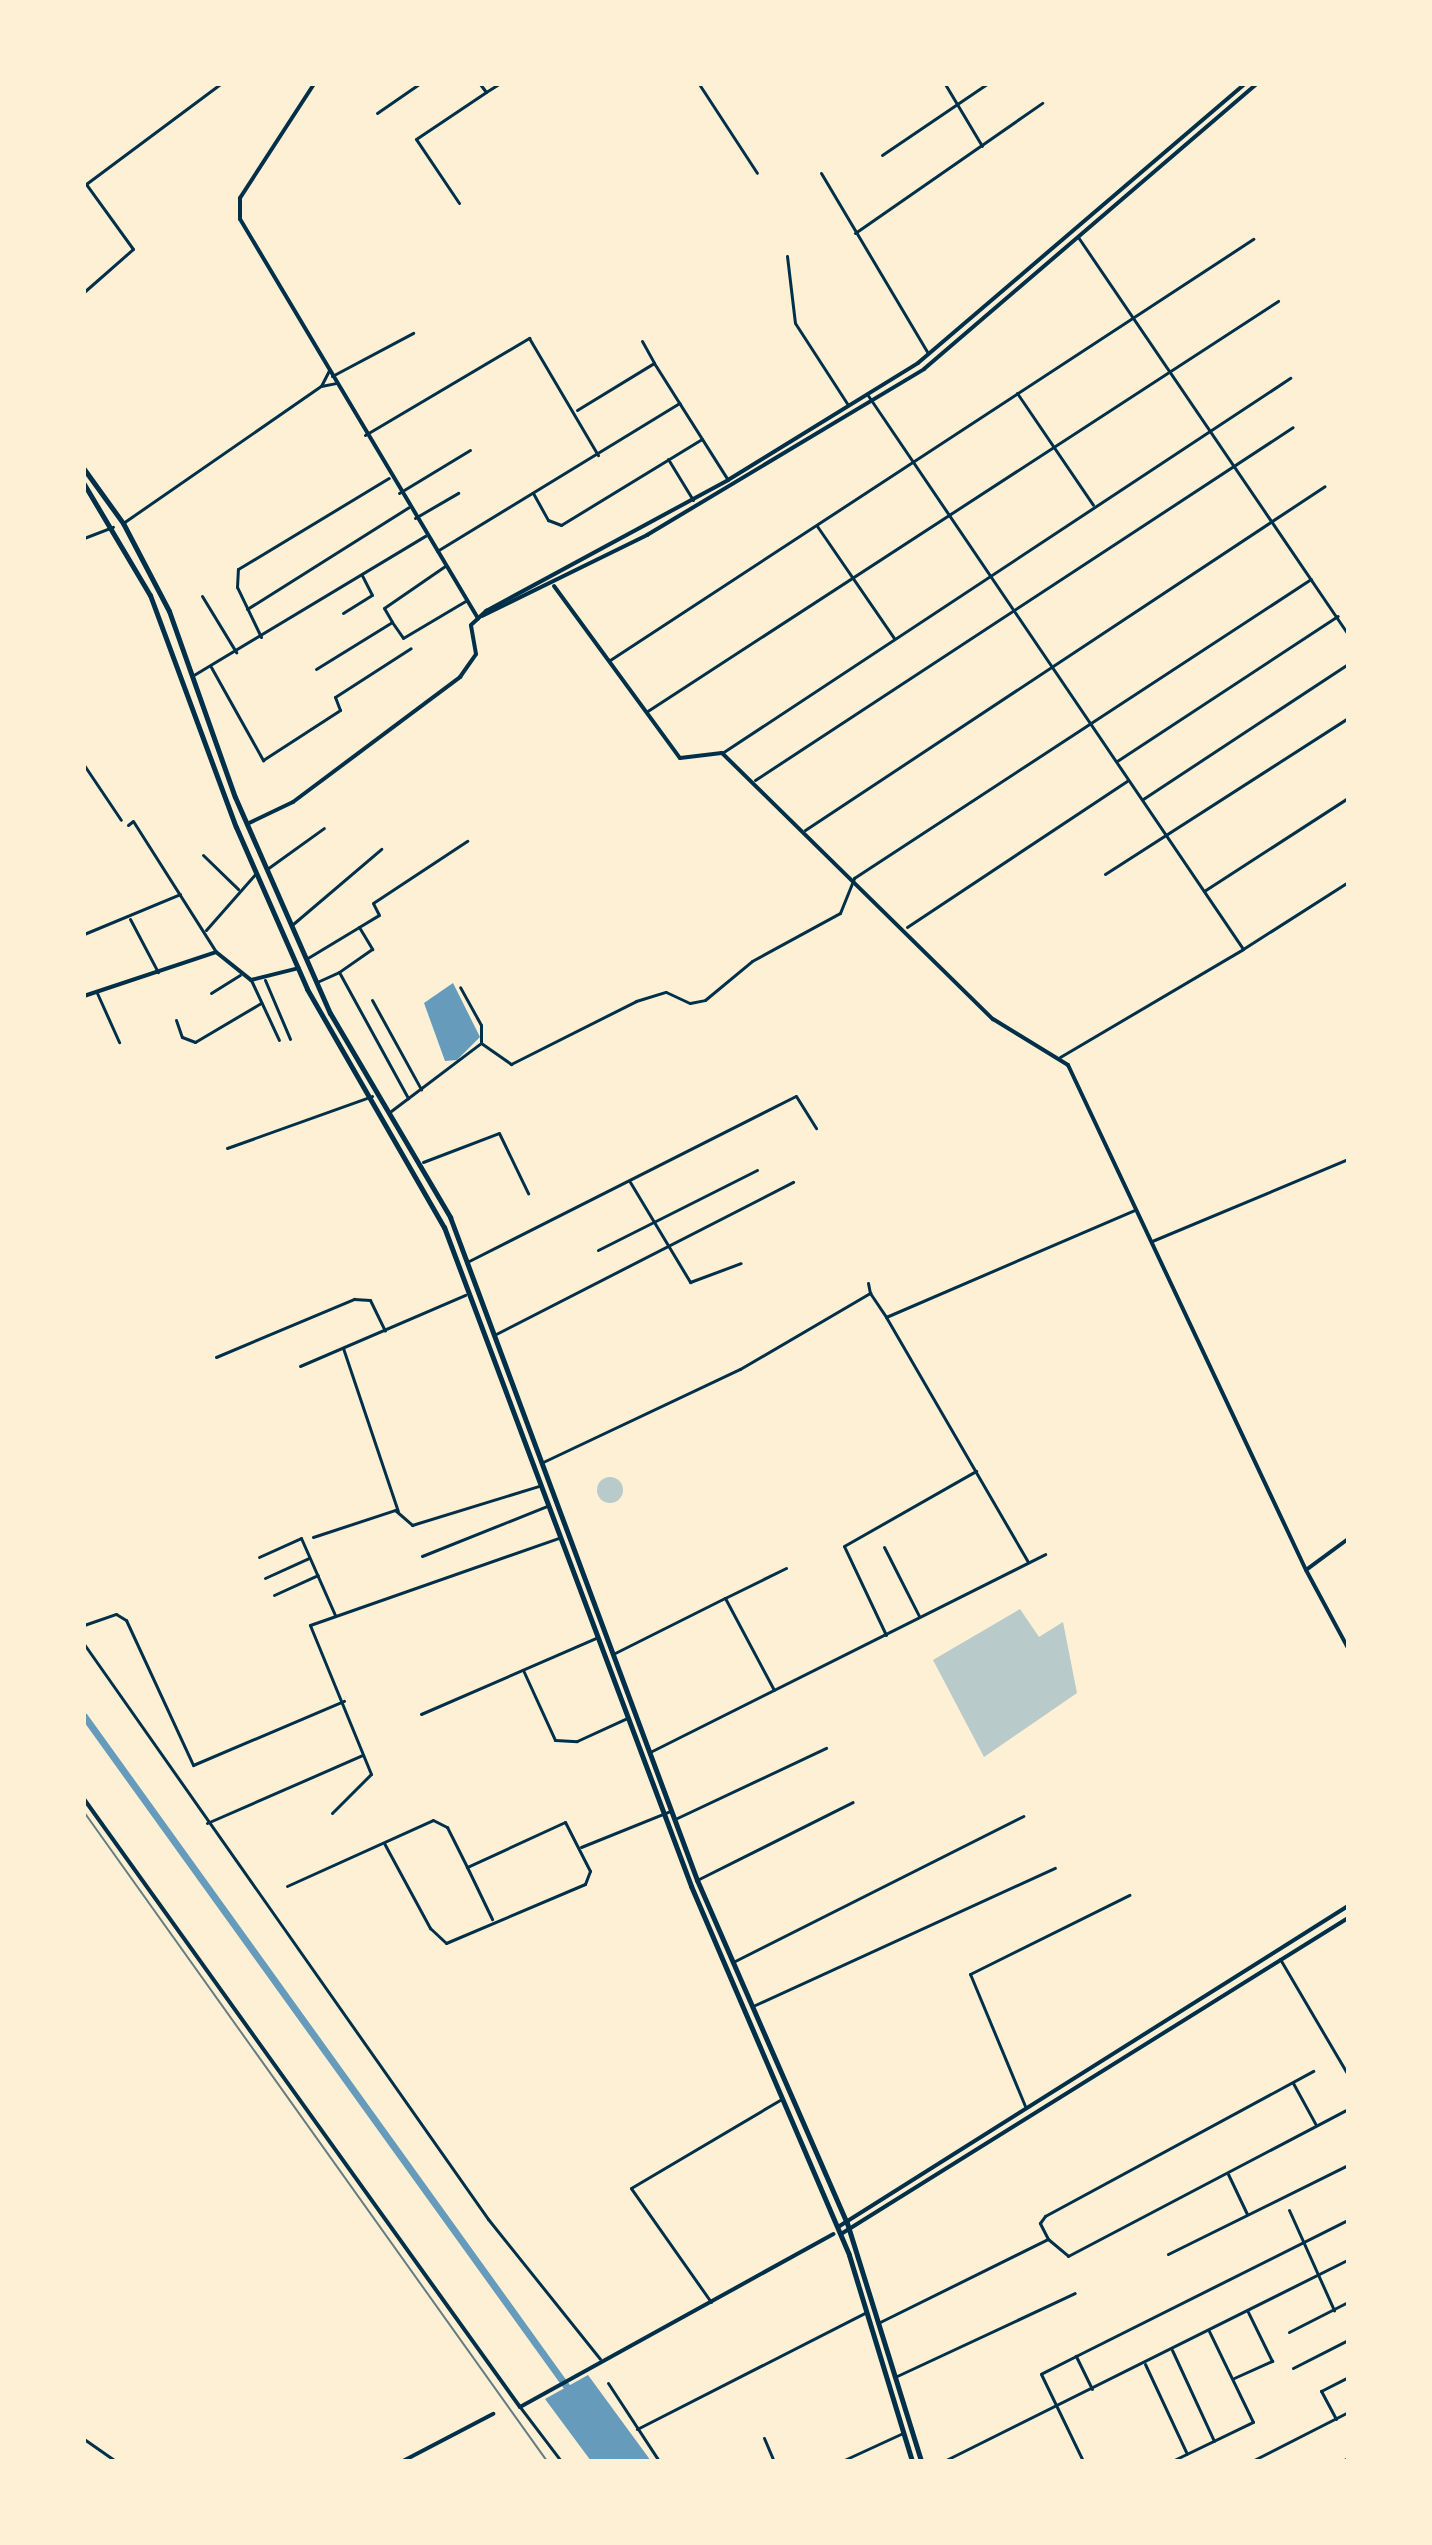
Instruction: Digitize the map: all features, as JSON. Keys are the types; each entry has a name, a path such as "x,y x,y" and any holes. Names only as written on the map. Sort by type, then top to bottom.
{"main road":[{"path":"84,469 123,523 169,611 247,824 316,983 423,1162 466,1263 697,1880 848,2226 921,2461"},
{"path":"84,484 113,527 164,629 236,827 299,968 427,1189 663,1814 781,2099 841,2234 912,2461"}],"street":[{"path":"84,292 133,249 86,184 220,84"},
{"path":"314,84 239,211 389,478 480,617"},
{"path":"377,113 419,84"},
{"path":"480,84 486,92"},
{"path":"459,203 416,139 499,84"},
{"path":"699,84 757,173"},
{"path":"945,84 983,147"},
{"path":"882,155 987,84"},
{"path":"236,827 293,802 460,677 476,654 470,630 480,617 728,480 928,353 1245,84"},
{"path":"480,617 554,586 924,369 1257,84"},
{"path":"855,233 983,147 1042,103"},
{"path":"821,173 928,353"},
{"path":"1077,236 1175,370 1348,634"},
{"path":"610,660 1253,239"},
{"path":"787,256 795,323 848,405"},
{"path":"646,712 855,583 949,517 1278,301"},
{"path":"332,376 413,333"},
{"path":"365,435 529,338 577,410 598,455"},
{"path":"642,341 728,480"},
{"path":"577,410 654,363"},
{"path":"321,386 329,370"},
{"path":"554,586 680,758 722,753 1093,505 1214,430 1290,378"},
{"path":"123,523 321,386 336,383"},
{"path":"1017,393 1093,505"},
{"path":"867,394 1243,949"},
{"path":"437,551 679,403"},
{"path":"755,780 1293,427"},
{"path":"533,493 548,520 561,525 702,439"},
{"path":"399,493 470,450"},
{"path":"668,459 693,500"},
{"path":"261,637 247,609 238,569 389,478"},
{"path":"805,830 1325,486"},
{"path":"415,518 458,493"},
{"path":"247,609 409,507"},
{"path":"817,526 894,638"},
{"path":"84,538 113,527"},
{"path":"191,676 211,667 425,536"},
{"path":"445,566 384,608 392,622 403,638 467,600"},
{"path":"343,613 372,595 362,575"},
{"path":"481,1043 511,1064 636,1001 666,992 690,1003 705,1000 752,961 840,913 854,878 1311,579"},
{"path":"202,596 236,652"},
{"path":"1117,761 1338,616"},
{"path":"316,669 392,622"},
{"path":"211,667 263,760 340,710 335,697 411,648"},
{"path":"1143,799 1348,664"},
{"path":"1105,874 1348,718"},
{"path":"722,753 755,780 907,927 1005,1029 1060,1057 1080,1083 1150,1242 1306,1570 1348,1648"},
{"path":"84,765 121,820"},
{"path":"907,927 1127,781"},
{"path":"1204,891 1348,798"},
{"path":"128,825 133,821 206,930 216,952 240,975 251,980 265,980 299,968"},
{"path":"267,869 324,828"},
{"path":"306,959 379,915 373,903 467,841"},
{"path":"293,924 381,849"},
{"path":"203,855 238,889"},
{"path":"206,930 238,889 258,872"},
{"path":"1060,1057 1243,949 1348,882"},
{"path":"130,919 180,894"},
{"path":"84,934 126,914 158,972"},
{"path":"316,983 339,972 372,949 359,927"},
{"path":"84,996 216,952"},
{"path":"339,972 408,1098"},
{"path":"211,993 240,975"},
{"path":"251,980 279,1040"},
{"path":"265,980 290,1039"},
{"path":"460,987 481,1025 481,1043"},
{"path":"97,993 119,1042"},
{"path":"372,1000 421,1089"},
{"path":"176,1020 182,1037 195,1042 261,1003"},
{"path":"391,1111 481,1043"},
{"path":"227,1148 372,1096"},
{"path":"466,1263 796,1096 816,1128"},
{"path":"423,1162 499,1133 528,1193"},
{"path":"1150,1242 1348,1159"},
{"path":"598,1250 757,1170"},
{"path":"630,1182 693,1285 741,1263"},
{"path":"492,1336 793,1182"},
{"path":"886,1317 1136,1210"},
{"path":"868,1283 870,1293 1028,1562"},
{"path":"540,1463 740,1369 870,1293"},
{"path":"300,1366 465,1295"},
{"path":"216,1357 354,1299 370,1300 385,1331"},
{"path":"343,1348 398,1511 412,1525 540,1485"},
{"path":"886,1635 844,1546 977,1471"},
{"path":"422,1556 547,1506"},
{"path":"313,1537 398,1511"},
{"path":"259,1557 301,1538 335,1615"},
{"path":"332,1813 371,1774 344,1701 310,1625 558,1538"},
{"path":"1306,1570 1348,1539"},
{"path":"884,1547 919,1616"},
{"path":"650,1752 1045,1554"},
{"path":"265,1578 310,1557"},
{"path":"613,1654 786,1568"},
{"path":"274,1595 318,1575"},
{"path":"725,1598 774,1690"},
{"path":"84,1625 116,1614 126,1620 193,1765 344,1701"},
{"path":"421,1714 596,1638"},
{"path":"84,1644 488,2219 600,2359"},
{"path":"523,1670 555,1740 577,1741 627,1718"},
{"path":"675,1819 826,1748"},
{"path":"207,1823 363,1755"},
{"path":"84,1799 561,2461"},
{"path":"697,1880 853,1802"},
{"path":"581,1847 672,1811"},
{"path":"733,1962 1023,1816"},
{"path":"287,1886 441,1821 492,1919"},
{"path":"384,1843 440,1942 585,1884 590,1871 581,1847 560,1822 467,1867"},
{"path":"751,2006 1055,1868"},
{"path":"1025,2106 970,1974 1129,1895"},
{"path":"833,2234 841,2234 848,2226 1025,2106 1348,1906"},
{"path":"520,2407 600,2359 833,2234 838,2227 848,2226 1345,1920 1337,1913"},
{"path":"1280,1959 1348,2075"},
{"path":"1185,2007 1190,2015"},
{"path":"1313,2071 1045,2216 1040,2223 1048,2239 1068,2256 1348,2109"},
{"path":"1293,2083 1316,2125"},
{"path":"711,2302 631,2188 781,2099"},
{"path":"1168,2254 1348,2165"},
{"path":"1228,2174 1248,2215"},
{"path":"1289,2210 1334,2310"},
{"path":"1083,2461 1041,2373 1348,2220"},
{"path":"880,2322 1048,2239"},
{"path":"944,2461 1145,2364 1348,2260"},
{"path":"895,2377 1075,2293"},
{"path":"1289,2332 1348,2302"},
{"path":"637,2429 867,2312"},
{"path":"1233,2379 1272,2361 1248,2312"},
{"path":"1172,2461 1253,2422 1209,2331"},
{"path":"1293,2368 1348,2340"},
{"path":"1171,2349 1214,2441"},
{"path":"1076,2356 1092,2389"},
{"path":"1145,2364 1187,2454"},
{"path":"1336,2419 1321,2391 1348,2377"},
{"path":"608,2383 659,2461"},
{"path":"1252,2461 1348,2412"},
{"path":"403,2461 493,2414"},
{"path":"842,2461 903,2433"},
{"path":"764,2438 774,2461"},
{"path":"84,2439 115,2461"},
{"path":"1342,2461 1348,2458"}],"shaded area":[{"path":"610,1477 619,1481 623,1490 619,1499 610,1503 601,1499 597,1490 601,1481"},
{"path":"1020,1609 1039,1637 1063,1622 1077,1693 984,1757 933,1660"}],"water":[{"path":"453,983 480,1037 457,1060 445,1061 424,1003"},
{"path":"588,2375 651,2461 591,2461 545,2399"}],"waterway":[{"path":"84,1716 572,2394"}],"railway":[{"path":"84,1812 547,2461"}]}
